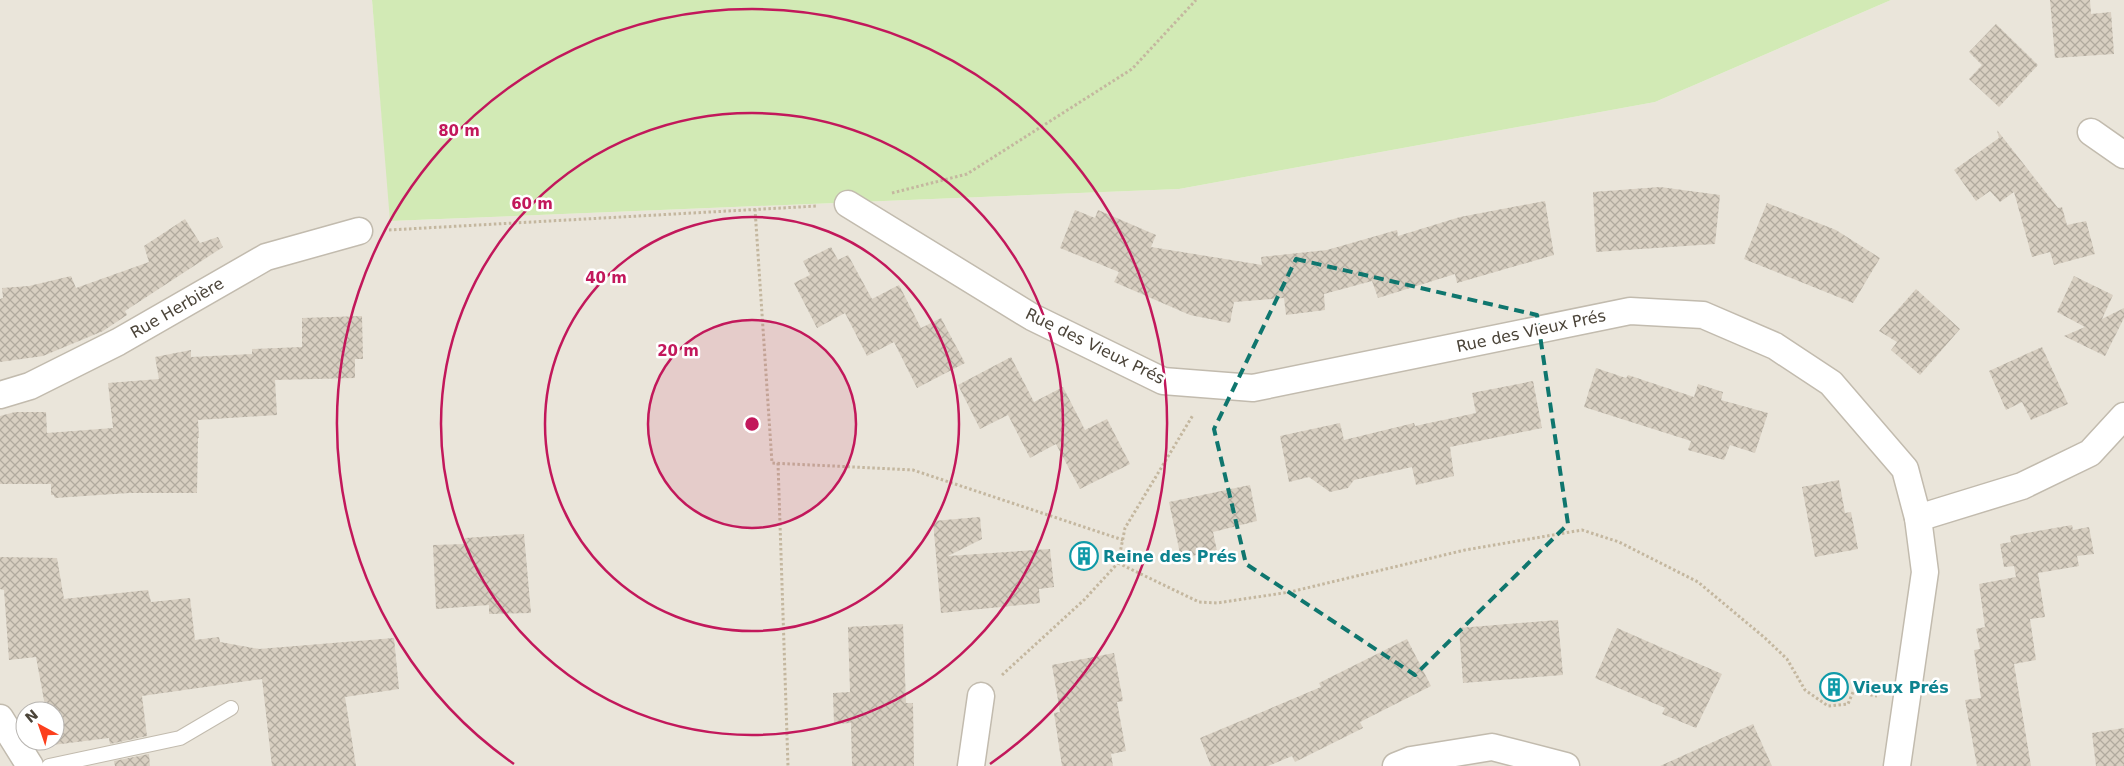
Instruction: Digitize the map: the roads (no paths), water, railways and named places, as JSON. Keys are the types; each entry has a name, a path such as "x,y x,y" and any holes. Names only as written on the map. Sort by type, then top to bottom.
{"street":[{"path":"2091,132 2124,155"},
{"name":"Rue des Vieux Prés","path":"848,204 1032,317 1163,381 1253,388 1630,311 1703,315 1775,346 1831,383 1905,469 1918,518 1925,572 1897,766"},
{"name":"Rue Herbière","path":"0,396 30,386 118,342 266,257 359,231"},
{"path":"1918,518 2022,486 2090,453 2124,416"},
{"path":"971,766 981,696"},
{"path":"0,718 30,766"},
{"path":"1396,766 1411,760 1492,747 1566,766"}],"lane":[{"path":"50,766 180,738 231,708"}],"place":[{"name":"Reine des Prés","path":"1084,556"},
{"name":"Vieux Prés","path":"1834,687"}]}
